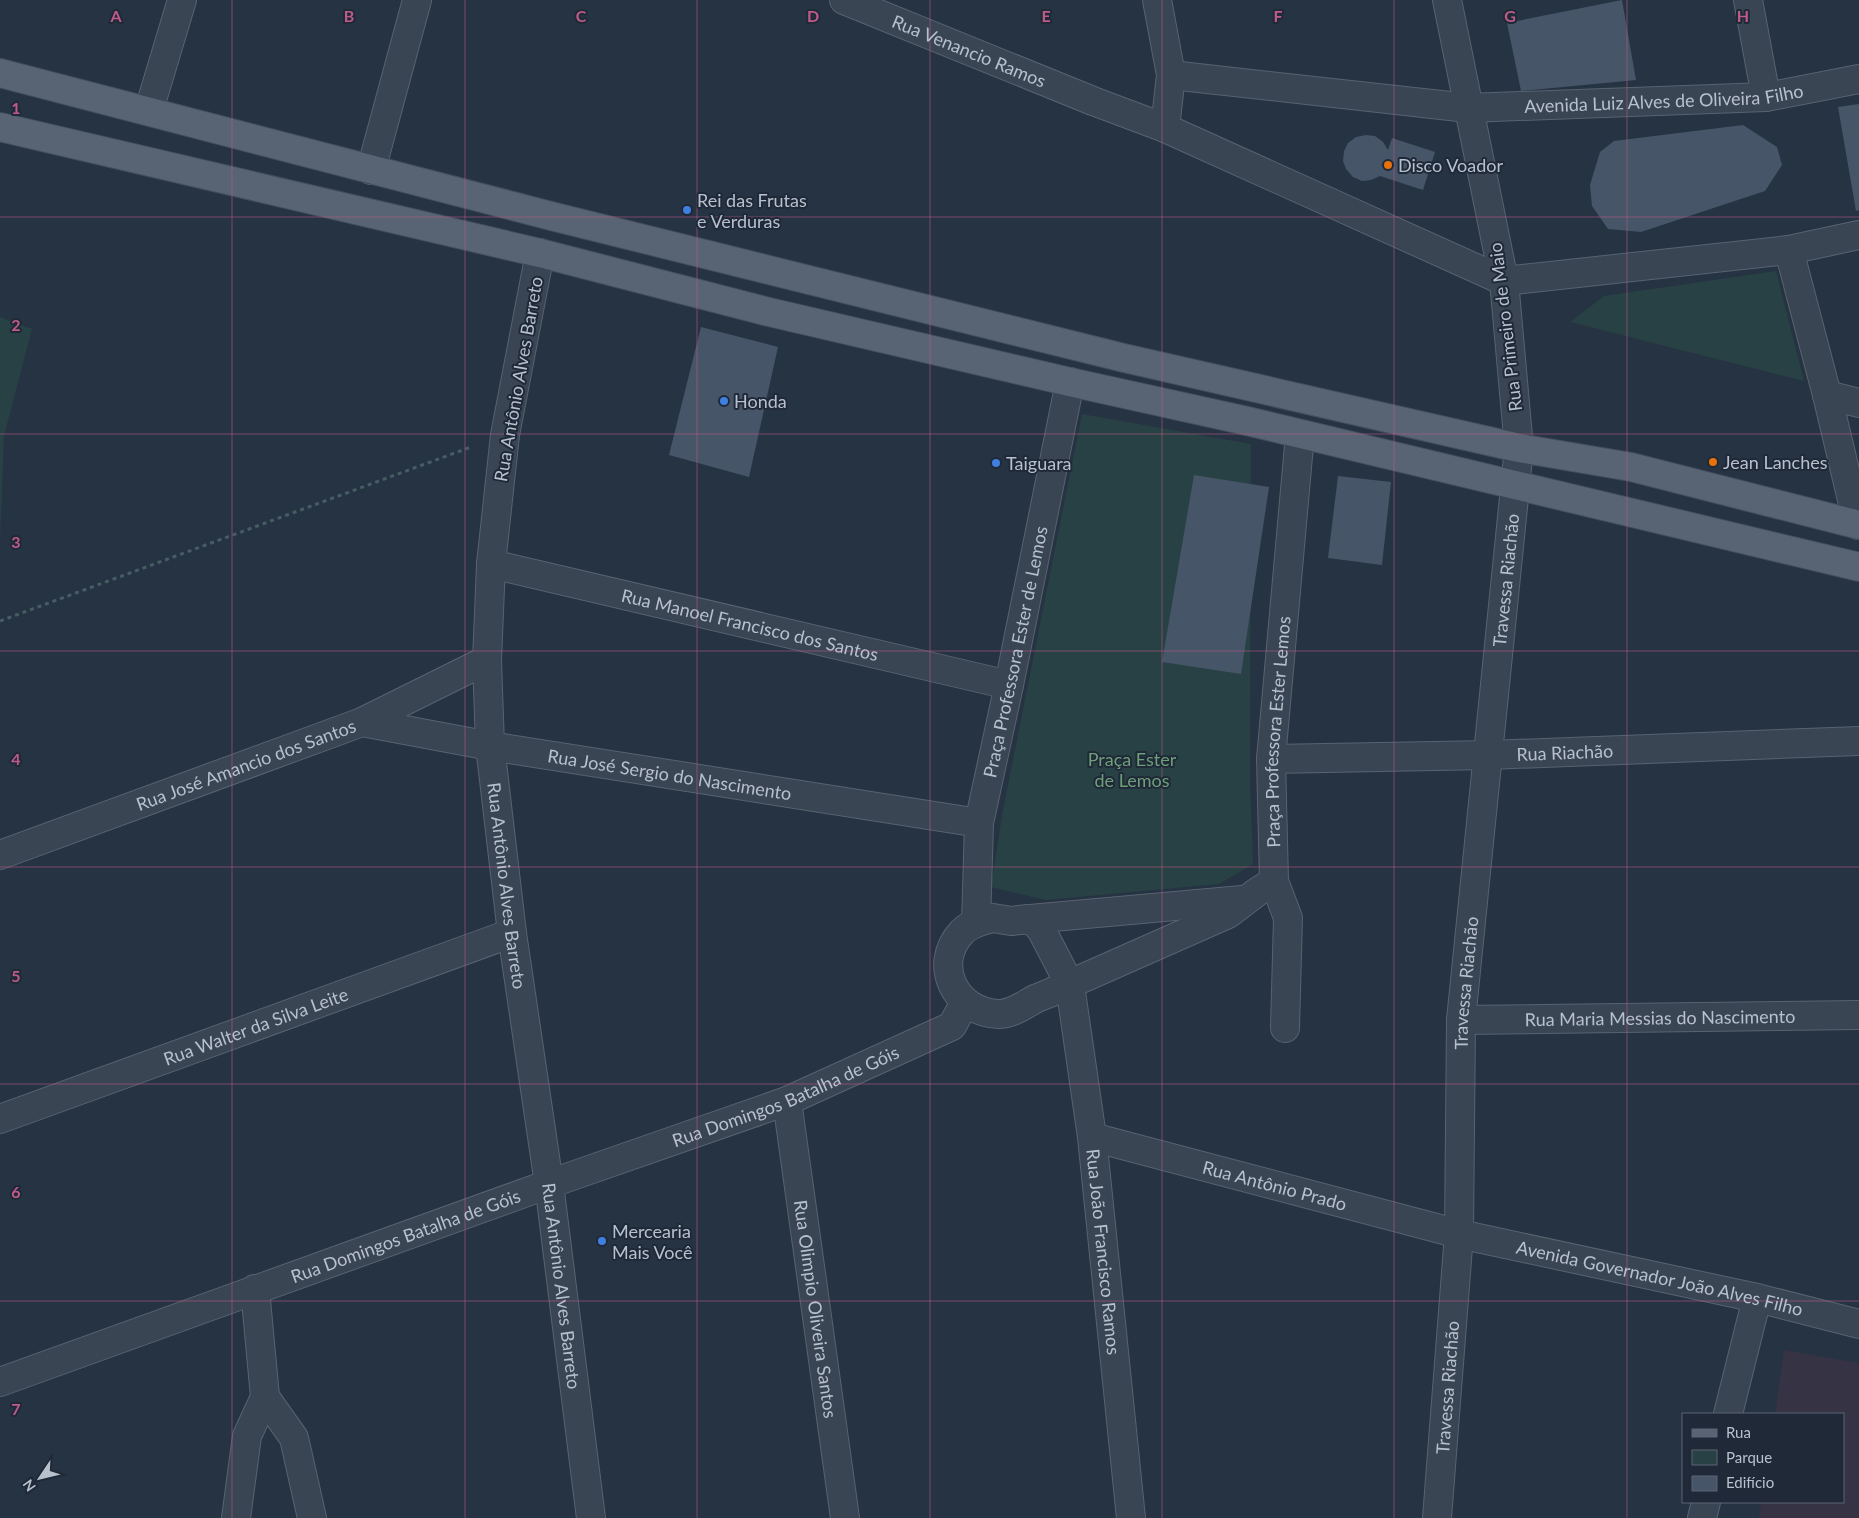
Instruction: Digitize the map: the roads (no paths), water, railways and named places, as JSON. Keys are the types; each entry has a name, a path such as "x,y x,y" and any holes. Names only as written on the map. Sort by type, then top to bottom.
{"main road":[{"path":"0,73 149,110 371,170 1124,358 1519,448 1631,468 1859,525"},
{"path":"0,127 540,253 769,312 1300,434 1859,567"}],"street":[{"path":"149,110 182,0"},
{"path":"371,170 418,0"},
{"name":"Rua Venancio Ramos","path":"844,0 1093,101 1165,128 1504,281"},
{"path":"1157,0 1171,76 1165,128"},
{"name":"Rua Primeiro de Maio","path":"1447,0 1504,281 1519,448"},
{"path":"1748,0 1766,97"},
{"name":"Avenida Luiz Alves de Oliveira Filho","path":"1171,76 1468,108 1766,97 1859,79"},
{"path":"1504,281 1788,250 1859,235"},
{"path":"1788,250 1827,395 1859,525"},
{"name":"Rua Antônio Alves Barreto","path":"540,253 505,435 491,564 487,660 490,746 512,932 549,1184 591,1518"},
{"name":"Praça Professora Ester de Lemos","path":"976,923 979,823 1070,382"},
{"path":"1827,395 1859,403"},
{"name":"Praça Professora Ester Lemos","path":"1286,1028 1288,918 1274,882 1271,759 1300,434"},
{"name":"Travessa Riachão","path":"1437,1518 1459,1234 1461,1020 1519,448"},
{"name":"Rua Manoel Francisco dos Santos","path":"491,564 1009,685"},
{"name":"Rua José Amancio dos Santos","path":"0,855 362,722 487,660"},
{"name":"Rua José Sergio do Nascimento","path":"362,722 490,746 979,823"},
{"name":"Rua Riachão","path":"1271,759 1489,755 1859,741"},
{"path":"1246,900 1022,920 994,918 976,923 963,931 953,944 948,959 949,975 955,990 965,1002 982,1012 1002,1014 1020,1008 1034,999 1070,985 1228,914 1274,882"},
{"path":"1022,920 1042,931 1070,985"},
{"name":"Rua Walter da Silva Leite","path":"0,1119 512,932"},
{"name":"Rua João Francisco Ramos","path":"1070,985 1092,1137 1131,1518"},
{"name":"Rua Domingos Batalha de Góis","path":"0,1382 549,1184 787,1101 952,1026 965,1002"},
{"name":"Rua Maria Messias do Nascimento","path":"1461,1020 1859,1015"},
{"name":"Rua Olimpio Oliveira Santos","path":"787,1101 845,1518"},
{"name":"Rua Antônio Prado","path":"1092,1137 1459,1234"},
{"name":"Avenida Governador João Alves Filho","path":"1459,1234 1757,1298 1859,1324"},
{"path":"255,1289 265,1397 294,1438 312,1518"},
{"path":"1728,1413 1757,1298"},
{"path":"236,1518 247,1436 265,1397"},
{"path":"1702,1518 1706,1503"}],"place":[{"name":"Disco Voador","path":"1388,165"},
{"name":"Rei das Frutas e Verduras","path":"687,210"},
{"name":"Honda","path":"724,401"},
{"name":"Jean Lanches","path":"1713,462"},
{"name":"Taiguara","path":"996,463"},
{"name":"Mercearia Mais Você","path":"602,1241"}],"park label":[{"name":"Praça Ester de Lemos","path":"1132,770"}]}
